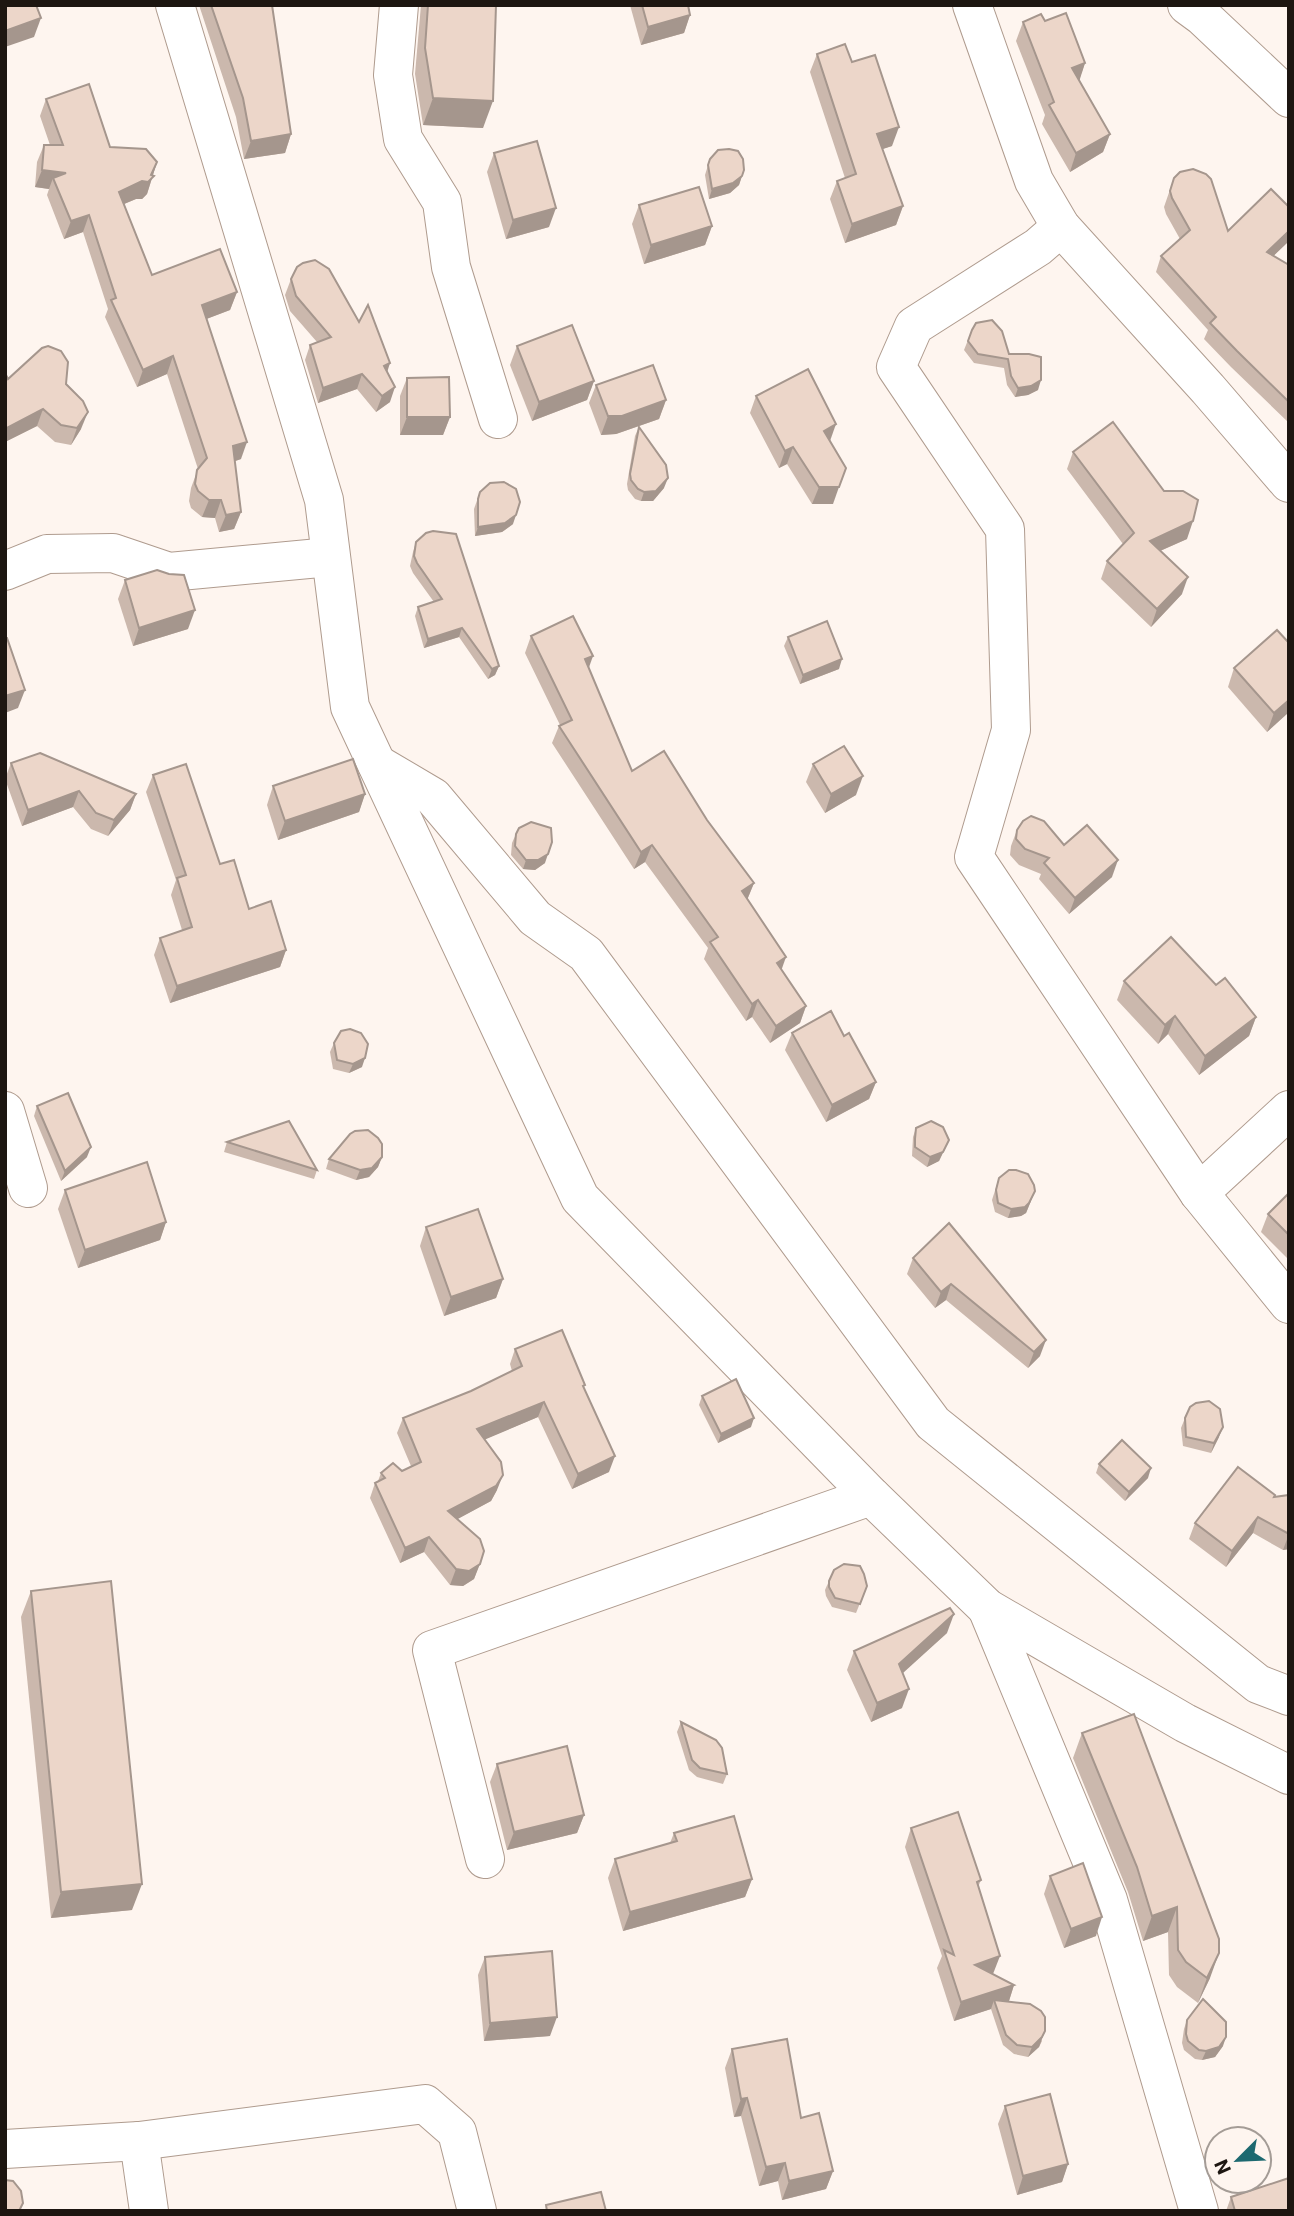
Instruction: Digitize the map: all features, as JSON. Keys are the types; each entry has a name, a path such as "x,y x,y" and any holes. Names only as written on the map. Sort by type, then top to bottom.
{"street":[{"path":"175,5 324,500 350,707 580,1198 871,1496 987,1608 1185,1723 1289,1775"},
{"path":"399,5 393,75 403,139 442,202 451,267 498,419"},
{"path":"972,5 1034,181 1062,226 1208,388 1289,483"},
{"path":"1187,5 1289,99"},
{"path":"1062,226 1038,247 914,327 896,367 1004,529 1011,730 974,857 1199,1193 1289,1304"},
{"path":"5,571 47,554 113,553 169,572 330,557"},
{"path":"377,764 433,797 535,918 586,954 933,1423 1258,1684 1289,1696"},
{"path":"1199,1193 1289,1110"},
{"path":"5,1111 28,1188"},
{"path":"485,1859 432,1650 871,1496"},
{"path":"987,1608 1108,1900 1199,2211"},
{"path":"5,2149 139,2141 425,2104 457,2132 477,2211"},
{"path":"139,2141 149,2211"}],"building":[{"path":"5,5 36,5 41,18 5,31"},
{"path":"211,5 272,5 291,134 251,141 243,98"},
{"path":"428,5 496,5 493,101 433,98 425,48"},
{"path":"642,5 688,5 690,15 648,27"},
{"path":"1066,13 1085,63 1072,68 1110,134 1076,153 1049,105 1054,102 1023,22 1041,14 1045,21"},
{"path":"845,44 852,62 875,55 899,127 877,134 903,206 852,224 837,181 856,174 817,54"},
{"path":"89,84 110,147 146,149 157,162 151,175 154,176 148,182 142,181 119,192 152,275 220,249 237,292 202,305 247,442 233,446 241,512 226,515 221,500 209,500 198,491 195,484 197,470 207,458 173,356 143,370 111,300 116,298 89,215 71,221 53,178 66,173 42,170 44,145 63,145 46,99"},
{"path":"537,141 556,208 513,220 494,153"},
{"path":"718,150 738,151 743,159 742,176 733,183 712,189 708,165 710,159"},
{"path":"1193,169 1211,179 1228,231 1271,189 1289,207 1289,231 1267,252 1289,265 1289,402 1210,323 1216,317 1161,256 1190,230 1170,191 1174,178 1180,172"},
{"path":"699,187 712,226 651,245 639,205"},
{"path":"315,260 329,269 359,322 368,305 390,363 384,366 395,387 382,396 362,374 323,388 310,345 331,337 296,296 291,279 297,267"},
{"path":"992,320 1002,331 1009,354 1041,357 1041,380 1031,386 1018,388 1011,376 1008,359 978,354 968,341 972,330 976,323"},
{"path":"572,325 594,381 539,402 517,346"},
{"path":"48,346 61,351 68,362 66,384 83,401 88,412 77,428 61,425 43,409 5,429 5,373 8,379 42,348"},
{"path":"653,365 666,400 622,416 608,416 596,385"},
{"path":"808,369 836,424 824,431 846,468 839,487 819,487 793,447 785,451 756,396"},
{"path":"449,377 450,417 407,417 407,378"},
{"path":"1113,422 1164,491 1183,491 1198,500 1193,521 1150,541 1188,577 1157,609 1107,561 1134,533 1073,452"},
{"path":"639,427 666,465 668,478 656,491 644,492 631,480"},
{"path":"504,482 516,489 520,502 516,515 505,523 478,527 480,492 490,483"},
{"path":"433,531 456,534 499,666 492,669 462,628 428,639 418,607 442,599 414,556 416,542 426,533"},
{"path":"157,570 184,575 195,610 139,628 125,580"},
{"path":"573,616 593,656 585,659 632,771 664,751 707,820 754,883 742,891 786,957 777,963 806,1006 776,1026 758,1000 752,1004 710,942 718,937 652,845 641,852 559,726 572,720 531,636"},
{"path":"827,621 842,659 803,675 788,637"},
{"path":"1277,630 1289,643 1289,700 1274,713 1234,668"},
{"path":"5,638 25,690 5,696"},
{"path":"844,746 863,776 831,794 813,764"},
{"path":"40,753 136,794 114,820 96,813 79,791 28,810 11,763"},
{"path":"353,759 365,794 285,821 273,786"},
{"path":"186,764 220,864 234,860 249,909 271,901 286,950 177,986 160,938 192,927 177,878 186,875 153,775"},
{"path":"1031,816 1044,821 1064,845 1087,825 1118,860 1075,898 1044,863 1049,858 1025,849 1016,839 1017,830 1023,821"},
{"path":"531,822 551,828 552,842 548,854 538,860 526,860 515,846 519,828"},
{"path":"1171,937 1216,985 1225,978 1256,1017 1205,1056 1175,1016 1165,1025 1124,981"},
{"path":"831,1011 844,1036 849,1033 876,1082 832,1105 792,1033"},
{"path":"350,1029 361,1033 368,1044 365,1058 353,1064 337,1060 334,1043 341,1031"},
{"path":"68,1093 91,1147 65,1171 37,1106"},
{"path":"289,1121 317,1170 227,1142"},
{"path":"931,1121 943,1127 949,1140 943,1152 930,1157 915,1147 915,1139 916,1128"},
{"path":"368,1130 382,1144 382,1157 372,1168 360,1170 329,1159 350,1134"},
{"path":"147,1162 166,1222 85,1250 65,1190"},
{"path":"1009,1170 1028,1174 1034,1185 1035,1191 1025,1207 1011,1209 998,1203 996,1190 999,1178"},
{"path":"1289,1193 1289,1235 1268,1214"},
{"path":"478,1209 503,1279 451,1297 426,1227"},
{"path":"949,1223 1046,1340 1034,1352 951,1284 941,1292 913,1258"},
{"path":"562,1330 585,1385 583,1386 615,1456 578,1474 544,1402 477,1429 501,1462 503,1475 496,1486 448,1511 480,1539 484,1551 480,1564 469,1571 456,1569 429,1537 405,1548 375,1483 385,1478 381,1473 393,1463 402,1471 421,1462 403,1418 471,1391 522,1366 515,1349"},
{"path":"736,1379 754,1418 721,1434 702,1396"},
{"path":"1209,1401 1220,1409 1223,1427 1214,1443 1186,1437 1185,1418 1190,1407"},
{"path":"1122,1440 1151,1468 1129,1492 1099,1464"},
{"path":"1238,1467 1275,1495 1274,1497 1289,1495 1289,1534 1258,1517 1232,1551 1195,1523"},
{"path":"844,1564 860,1566 864,1574 867,1586 860,1604 835,1598 829,1587 834,1570"},
{"path":"111,1581 142,1884 61,1892 31,1591"},
{"path":"950,1608 954,1614 899,1664 909,1689 877,1703 854,1651"},
{"path":"1134,1714 1219,1939 1219,1953 1207,1978 1186,1962 1178,1950 1177,1907 1152,1916 1137,1867 1082,1733"},
{"path":"681,1722 716,1740 722,1748 727,1774 700,1768 692,1760"},
{"path":"567,1746 584,1815 514,1832 497,1764"},
{"path":"958,1812 981,1880 977,1882 1000,1956 975,1965 1014,1985 961,2002 944,1950 954,1955 911,1828"},
{"path":"734,1816 752,1879 630,1912 615,1859 677,1841 674,1833"},
{"path":"1083,1863 1102,1917 1071,1929 1050,1876"},
{"path":"552,1951 557,2017 490,2023 485,1957"},
{"path":"1203,1999 1226,2022 1226,2037 1219,2047 1206,2051 1199,2050 1188,2041 1186,2034 1187,2020"},
{"path":"994,2000 1030,2004 1041,2011 1045,2017 1042,2037 1032,2047 1017,2045 1006,2035"},
{"path":"787,2039 801,2118 819,2113 833,2171 789,2181 785,2163 766,2167 747,2098 741,2099 732,2049"},
{"path":"1050,2094 1068,2164 1023,2176 1005,2106"},
{"path":"1289,2178 1289,2211 1235,2211 1231,2197 1273,2195 1273,2183"},
{"path":"5,2180 13,2181 21,2191 23,2203 19,2211 5,2211"},
{"path":"601,2192 606,2211 547,2211 546,2205"}]}
